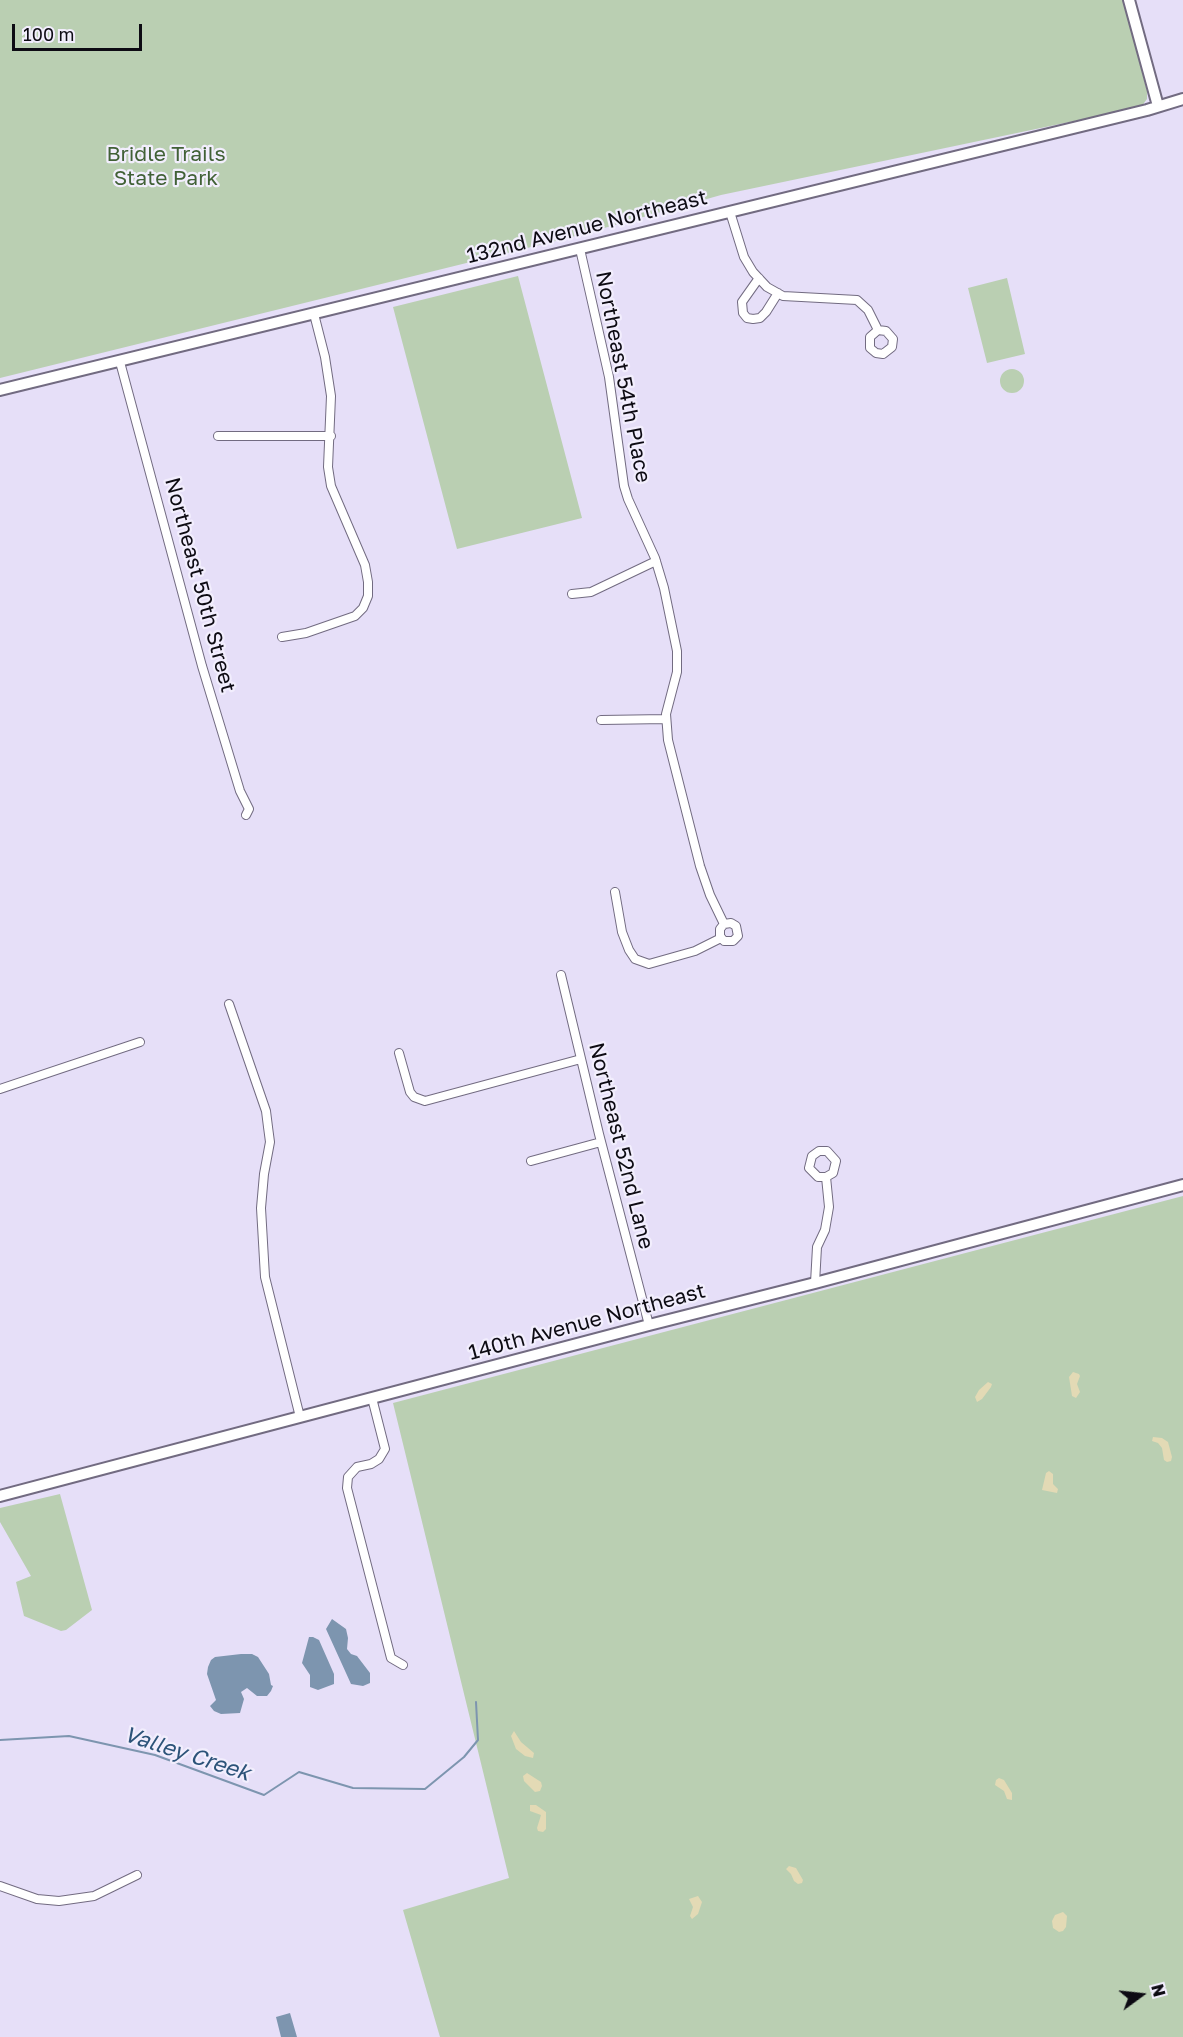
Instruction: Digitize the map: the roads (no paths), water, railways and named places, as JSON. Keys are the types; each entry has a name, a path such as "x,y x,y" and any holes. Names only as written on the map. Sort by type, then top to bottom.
{"street":[{"path":"1129,0 1158,106"},
{"name":"132nd Avenue Northeast","path":"0,390 1183,99"},
{"path":"730,212 744,257 767,287 783,296 857,300 868,310 878,330"},
{"name":"Northeast 54th Place","path":"580,249 609,377 624,486 656,561 676,651 677,672 666,719 668,740 700,866 724,924 731,923 736,926 738,936 730,942 721,938"},
{"path":"759,278 742,303 743,313 747,318 753,320 760,318 778,293"},
{"path":"282,637 334,625 355,616 363,608 368,596 365,565 331,486 328,467 330,386 326,357 314,314"},
{"name":"Northeast 50th Street","path":"120,362 202,666 240,791 249,810 246,815"},
{"path":"218,436 330,436"},
{"path":"572,594 591,592 656,561"},
{"path":"601,720 666,719"},
{"path":"615,892 622,932 629,950 635,959 649,964 695,951 721,938 720,929 724,924"},
{"name":"Northeast 52nd Lane","path":"561,975 601,1142 649,1325"},
{"path":"229,1004 266,1111 270,1142 261,1208 266,1277 300,1417"},
{"path":"0,1089 140,1042"},
{"path":"399,1053 410,1092 414,1097 426,1101 581,1059"},
{"path":"531,1161 601,1142"},
{"path":"815,1283 818,1247 825,1230 829,1207 826,1178"},
{"name":"140th Avenue Northeast","path":"0,1496 1183,1185"},
{"path":"372,1398 385,1449 379,1460 357,1467 348,1477 347,1488 391,1658 403,1665"},
{"path":"0,1886 37,1899 59,1901 94,1896 137,1875"}],"water":[{"path":"332,1619 346,1629 347,1649 351,1654 357,1656 370,1673 370,1683 363,1686 351,1684 326,1629"},
{"path":"309,1637 319,1640 334,1674 334,1684 318,1690 310,1687 310,1675 302,1663"},
{"path":"252,1654 258,1657 269,1674 273,1686 267,1696 257,1696 247,1688 241,1692 244,1699 240,1713 221,1714 210,1706 216,1700 207,1674 208,1667 215,1657"},
{"path":"290,2013 297,2037 281,2037 276,2017"}],"waterway":[{"name":"Valley Creek","path":"0,1740 69,1736 155,1755 264,1795 299,1772 353,1788 425,1789 464,1757 478,1740 476,1702"}],"park label":[{"name":"Bridle Trails State Park","path":"166,166"}]}
